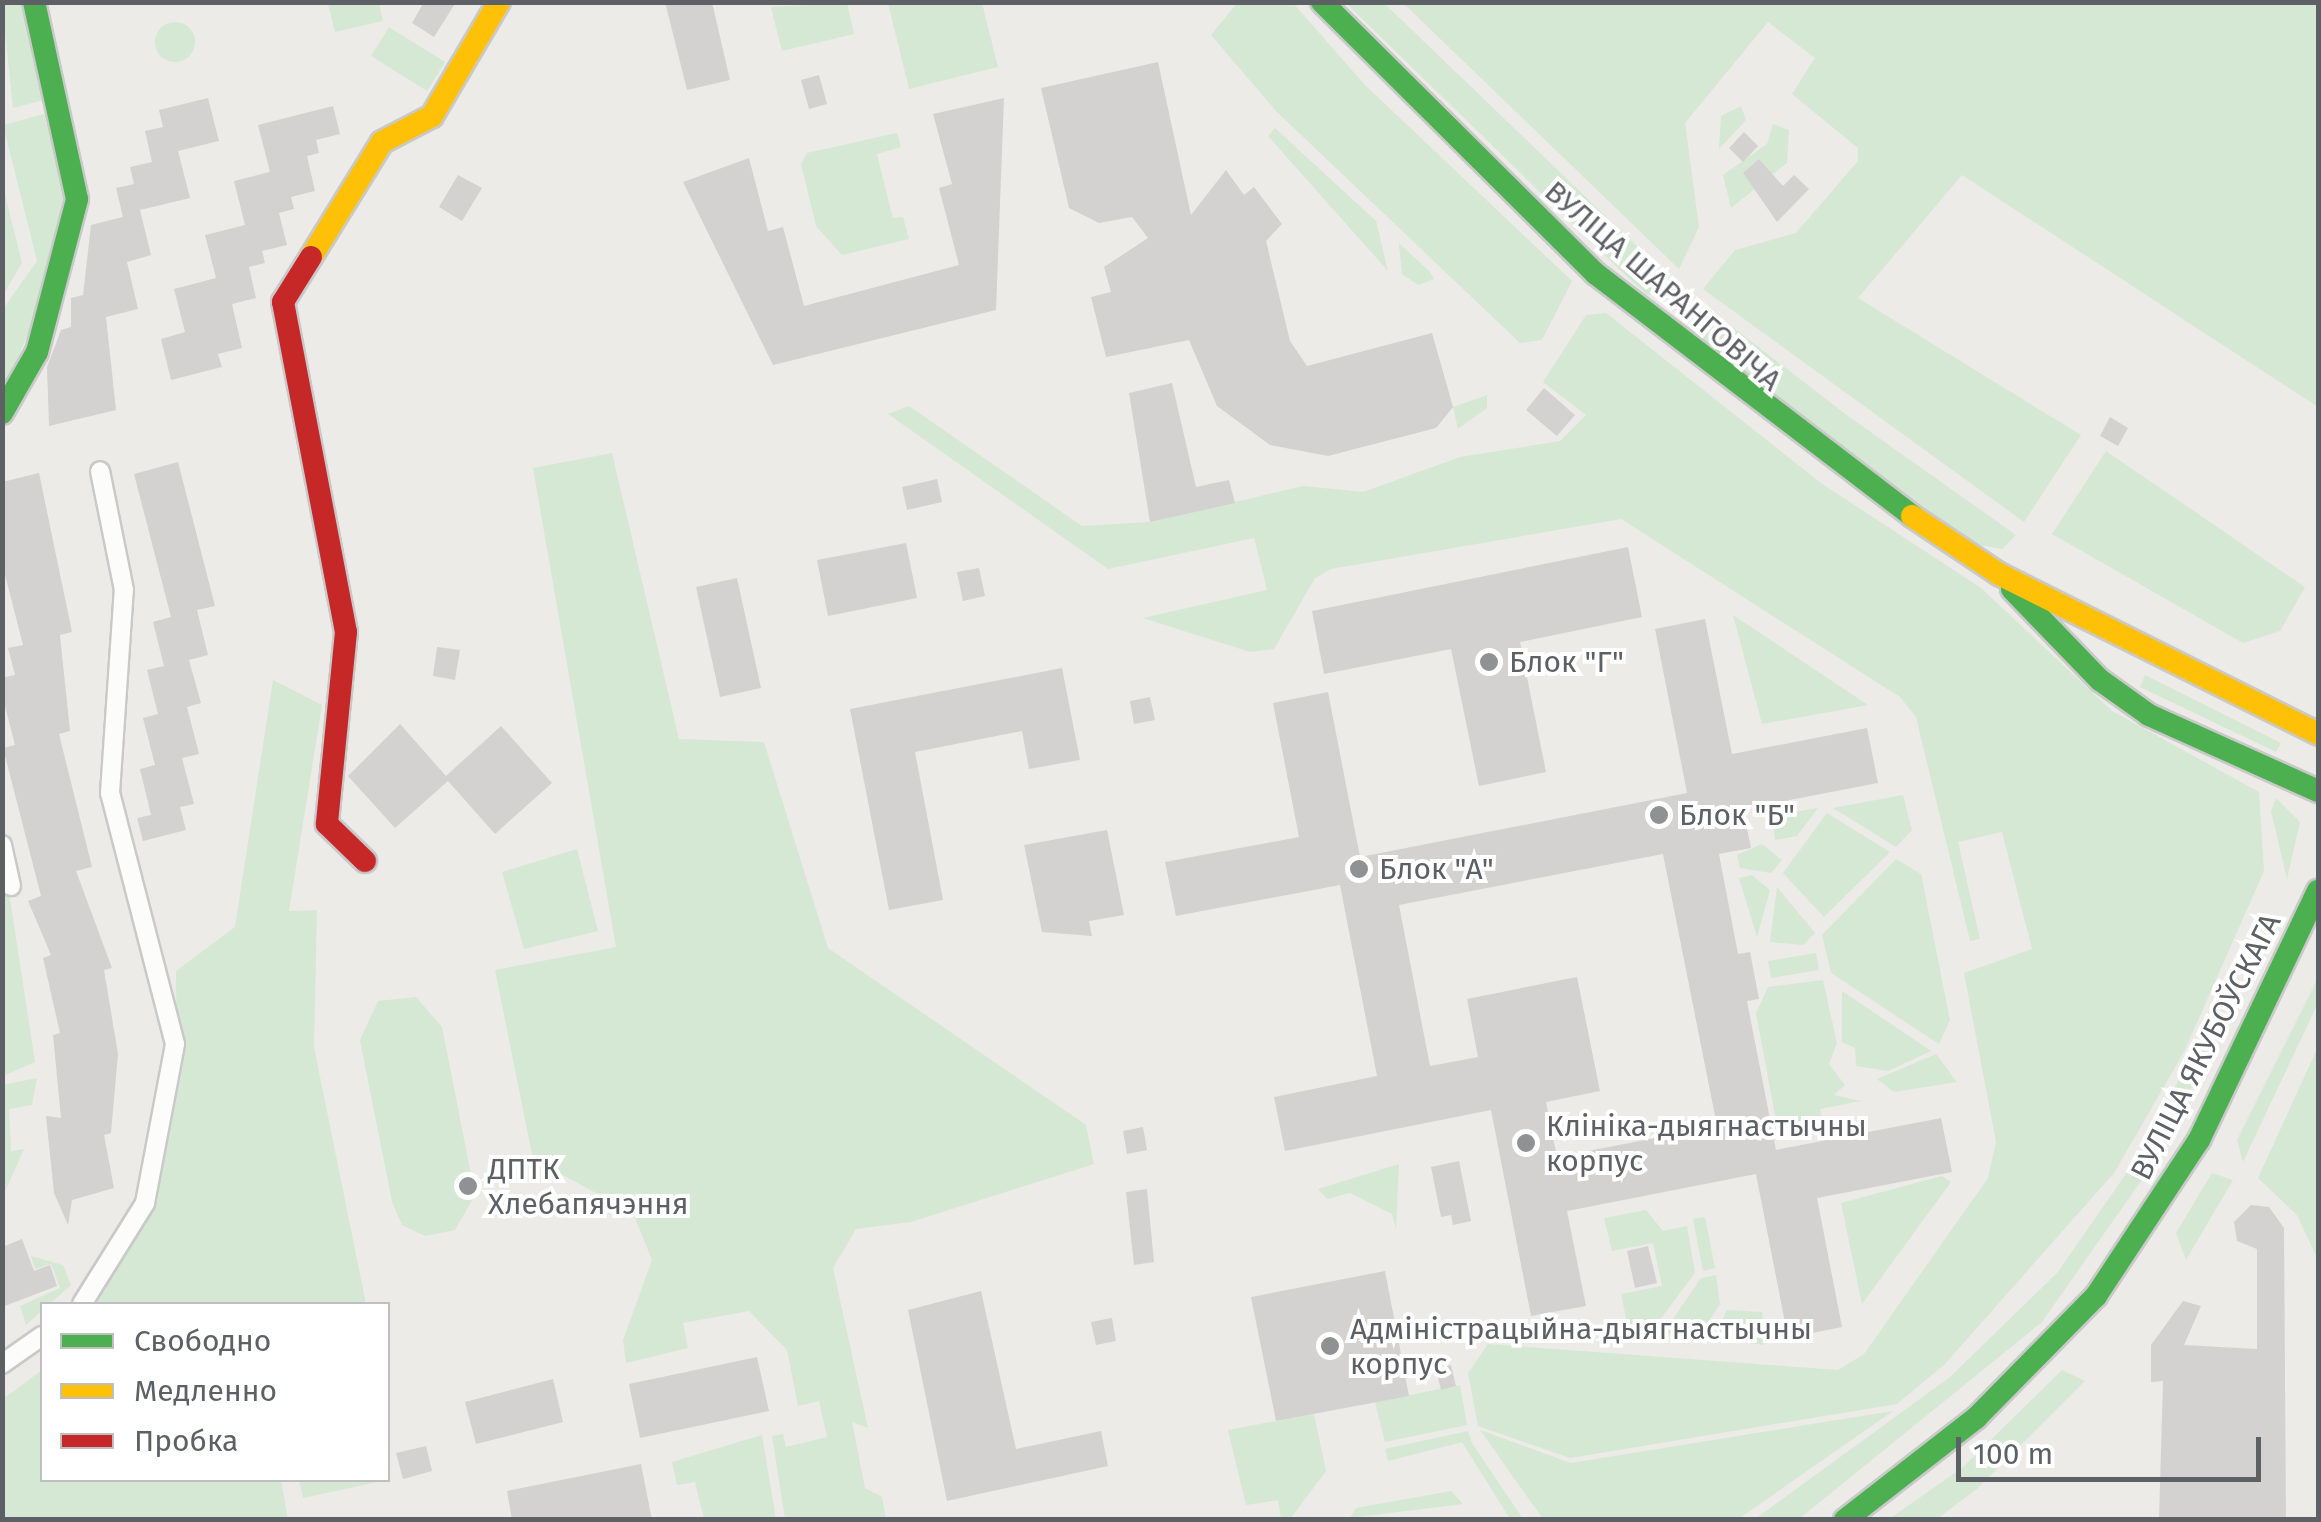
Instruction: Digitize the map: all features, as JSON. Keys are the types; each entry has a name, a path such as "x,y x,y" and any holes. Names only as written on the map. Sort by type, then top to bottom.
{"main road":[{"path":"2,413 37,352 74,236 77,198 34,2"},
{"path":"365,861 327,824 346,632 282,302 382,142 432,116 499,2"},
{"name":"ВУЛІЦА ШАРАНГОВІЧА","path":"1322,2 1654,326 1998,574 2318,734"},
{"name":"ВУЛІЦА ШАРАНГОВІЧА","path":"1998,574 2100,680 2149,714 2318,791"},
{"name":"ВУЛІЦА ЯКУБОЎСКАГА","path":"1845,1520 1976,1418 2096,1296 2199,1140 2318,891"}],"street":[{"path":"83,1302 144,1202 175,1044 110,793 124,590 100,471"},
{"path":"2,846 12,886"},
{"path":"2,1364 40,1337"}],"green space":[{"path":"1238,2 1293,3 1365,85 1572,281 1542,340 1520,343 1277,112 1211,35"},
{"path":"2,3 23,3 44,100 13,108"},
{"path":"379,3 383,21 335,32 328,4"},
{"path":"847,3 854,34 782,51 771,7"},
{"path":"888,3 982,3 998,67 909,89"},
{"path":"1346,3 1384,3 1671,279 1659,293 1647,295"},
{"path":"1403,3 2318,3 2318,407 1962,175 1858,298 2081,435 2024,522 1703,289 1735,250 1796,233 1858,161 1858,148 1792,94 1815,58 1768,22 1685,123 1699,227 1679,269"},
{"path":"175,22 189,28 195,42 189,56 175,62 161,56 155,42 161,28"},
{"path":"389,27 445,62 427,91 371,56"},
{"path":"1741,106 1746,120 1719,149 1721,116"},
{"path":"44,114 65,195 63,229 56,269 3,392 3,309 37,261 3,125"},
{"path":"1773,124 1789,130 1787,163 1731,208 1723,175 1767,144"},
{"path":"1275,128 1376,221 1388,271 1268,136"},
{"path":"897,133 901,147 877,154 893,218 903,217 909,239 842,255 816,226 801,164 807,153"},
{"path":"2,183 22,263 3,295 2,295"},
{"path":"1399,243 1434,279 1418,285 1402,274"},
{"path":"1696,299 1848,416 2016,535 2002,549 1974,544 1788,412 1686,326"},
{"path":"1606,313 1821,483 1981,588 2112,711 2259,792 2264,871 2184,1052 2114,1173 1944,1365 1897,1404 1570,1458 1478,1426 1468,1373 1488,1344 1838,1370 1864,1354 1988,1178 1996,1142 1964,973 2032,949 2002,832 1958,842 1980,939 1970,941 1916,717 1900,697 1621,519 1331,569 1315,578 1274,649 1250,652 1143,618 1267,590 1254,538 1108,569 888,414 909,406 1082,526 1150,522 1303,486 1363,492 1460,457 1560,441 1586,415 1543,382 1586,315"},
{"path":"1487,395 1487,408 1458,429 1453,407"},
{"path":"2106,451 2305,587 2280,631 2243,643 2052,534"},
{"path":"612,453 679,739 764,742 828,948 1086,1125 1094,1164 911,1222 856,1229 833,1268 868,1428 852,1422 865,1488 882,1497 886,1519 785,1519 772,1436 783,1434 786,1447 827,1437 819,1401 798,1406 787,1350 749,1311 683,1323 688,1348 626,1363 623,1340 652,1260 633,1213 533,1159 495,970 616,947 533,468"},
{"path":"1733,615 1868,705 1762,724"},
{"path":"2145,675 2281,743 2276,752 2140,687"},
{"path":"273,680 322,705 289,911 317,910 314,1047 366,1302 97,1302 163,1163 177,1087 176,971 235,927"},
{"path":"1903,795 1912,830 1896,847 1833,808"},
{"path":"2276,798 2300,822 2287,879 2271,811"},
{"path":"1818,808 1797,836 1775,840 1772,816"},
{"path":"1827,813 1890,852 1824,917 1783,873"},
{"path":"1762,844 1782,860 1771,873 1740,868 1737,855"},
{"path":"577,849 598,931 524,949 502,872"},
{"path":"1896,859 1921,874 1950,1020 1939,1044 1831,973 1822,935"},
{"path":"1752,875 1770,890 1757,937 1739,878"},
{"path":"1777,887 1815,933 1803,945 1770,942"},
{"path":"9,892 35,1062 3,1076 2,894"},
{"path":"1816,953 1819,970 1771,978 1768,961"},
{"path":"2318,978 2318,1003 2243,1162 2237,1140"},
{"path":"1823,980 1837,1043 1829,1064 1845,1085 1834,1095 1861,1101 1820,1109 1823,1125 1795,1129 1775,1115 1756,1013 1768,987"},
{"path":"1842,991 1931,1051 1888,1071 1856,1066 1855,1048 1842,1042"},
{"path":"416,997 442,1027 475,1195 455,1230 425,1236 402,1225 392,1202 360,1040 378,1001"},
{"path":"2211,1016 2222,1022 2162,1151 2042,1322 1799,1519 1755,1519 1950,1377 2057,1273 2144,1148"},
{"path":"2318,1047 2318,1260 2297,1215 2258,1178"},
{"path":"1936,1054 1957,1082 1894,1092 1877,1079"},
{"path":"37,1078 32,1105 9,1109 11,1151 24,1149 3,1196 3,1085"},
{"path":"1399,1164 1396,1229 1392,1214 1350,1193 1327,1199 1318,1189"},
{"path":"2212,1173 2233,1180 2186,1260 2176,1233"},
{"path":"1942,1176 1951,1182 1862,1304 1841,1203"},
{"path":"1646,1210 1663,1231 1687,1226 1695,1273 1650,1333 1629,1332 1621,1294 1662,1286 1653,1243 1612,1251 1604,1218"},
{"path":"1705,1217 1715,1268 1703,1271 1693,1219"},
{"path":"31,1256 63,1265 71,1285 52,1302 40,1302 40,1313 26,1325 20,1306 60,1288 51,1264 35,1269"},
{"path":"1716,1275 1720,1304 1698,1339 1663,1334 1701,1278"},
{"path":"1727,1310 1762,1312 1764,1345 1714,1337"},
{"path":"2062,1370 2085,1381 1978,1488 1937,1519 1889,1519 1962,1468"},
{"path":"40,1371 40,1482 281,1482 288,1519 3,1519 3,1399"},
{"path":"1460,1385 1467,1425 1385,1442 1375,1402"},
{"path":"1893,1411 1737,1520 1543,1519 1480,1430 1571,1463"},
{"path":"1314,1414 1326,1471 1290,1519 1281,1519 1278,1500 1246,1505 1228,1430"},
{"path":"1468,1431 1523,1519 1510,1519 1462,1442 1388,1461 1385,1449"},
{"path":"762,1435 776,1519 704,1519 695,1482 677,1485 672,1462"},
{"path":"299,1482 377,1482 303,1498"},
{"path":"1451,1491 1463,1504 1350,1518 1356,1508"}],"building":[{"path":"424,2 456,2 434,37 412,23"},
{"path":"665,2 712,2 730,80 687,90"},
{"path":"1158,62 1191,215 1226,170 1244,195 1254,187 1282,224 1266,241 1290,341 1307,366 1432,333 1453,407 1436,428 1328,456 1270,445 1217,406 1189,340 1106,357 1091,297 1111,292 1104,267 1148,238 1132,217 1099,223 1069,208 1041,88"},
{"path":"819,75 827,104 809,109 801,80"},
{"path":"208,98 219,141 178,151 190,198 140,210 151,255 127,262 138,309 106,317 116,410 49,426 47,367 61,330 71,327 71,298 83,295 91,225 123,217 116,188 134,184 130,167 152,162 145,131 163,127 159,110"},
{"path":"1004,98 996,310 773,365 683,182 749,158 768,231 783,227 804,306 959,265 939,188 952,184 933,114"},
{"path":"333,106 340,134 316,140 319,153 307,156 315,191 291,197 294,209 279,213 287,245 262,251 265,263 249,267 256,298 232,304 242,348 218,354 222,367 171,380 161,339 185,332 174,289 216,278 205,235 245,225 234,181 270,172 258,125"},
{"path":"1744,132 1758,146 1743,162 1729,148"},
{"path":"1759,159 1783,186 1794,175 1809,189 1777,222 1743,173"},
{"path":"458,175 482,188 462,221 439,207"},
{"path":"1172,383 1196,487 1229,480 1235,503 1150,522 1129,393"},
{"path":"1544,388 1575,415 1557,436 1526,410"},
{"path":"2110,417 2128,428 2118,446 2100,436"},
{"path":"178,462 215,606 197,610 208,655 189,660 201,703 187,707 199,754 182,758 194,804 180,807 186,830 143,841 137,818 151,815 140,769 155,765 143,718 158,714 147,670 164,666 153,622 171,617 134,474"},
{"path":"39,473 72,632 60,635 70,731 59,734 92,867 76,871 112,968 104,970 118,1054 111,1133 104,1135 114,1188 72,1200 68,1225 54,1193 46,1116 61,1118 53,1035 60,1033 43,958 51,955 28,901 41,896 3,748 15,745 4,702 5,677 15,675 8,648 23,645 2,563 2,482"},
{"path":"937,479 942,502 907,510 902,487"},
{"path":"906,543 917,598 828,616 817,560"},
{"name":"Блок \"Г\"","path":"1628,547 1642,617 1520,642 1546,772 1479,786 1451,649 1324,674 1312,611"},
{"path":"979,568 985,596 963,601 957,572"},
{"path":"737,578 761,688 720,697 696,587"},
{"path":"1705,619 1732,754 1867,728 1878,783 1743,809 1751,848 1719,854 1738,954 1750,952 1759,999 1747,1001 1776,1150 1941,1118 1952,1172 1817,1198 1842,1327 1788,1338 1756,1174 1567,1211 1586,1306 1531,1316 1491,1110 1285,1151 1274,1097 1377,1076 1340,885 1176,916 1165,862 1299,837 1273,703 1328,692 1360,857 1687,793 1655,629","holes":["1663,854 1717,1126 1557,1157 1546,1102 1600,1091 1577,977 1467,999 1478,1057 1430,1066 1399,905"]},
{"path":"437,647 460,650 455,680 433,676"},
{"path":"1062,668 1080,760 1029,769 1022,731 915,752 943,900 889,910 850,709"},
{"path":"1150,697 1155,720 1134,724 1130,701"},
{"path":"400,724 446,776 501,726 552,783 495,834 448,781 395,828 348,776"},
{"path":"1107,830 1124,915 1089,921 1092,936 1042,932 1024,845"},
{"path":"1143,1127 1147,1150 1127,1154 1123,1131"},
{"path":"1459,1161 1471,1221 1453,1225 1451,1215 1441,1217 1431,1167"},
{"path":"1147,1189 1154,1262 1134,1265 1126,1192"},
{"path":"2251,1205 2269,1207 2284,1228 2286,1520 2159,1520 2163,1381 2151,1382 2151,1345 2183,1301 2201,1306 2184,1345 2257,1349 2257,1249 2237,1241 2234,1222"},
{"path":"22,1239 34,1271 50,1265 57,1286 2,1307 2,1247"},
{"path":"1648,1246 1657,1283 1635,1288 1627,1251"},
{"name":"Адміністрацыйна-дыягнастычны корпус","path":"1385,1271 1409,1396 1276,1421 1251,1297"},
{"path":"981,1291 1016,1449 1101,1431 1108,1466 947,1501 908,1310"},
{"path":"1112,1318 1116,1341 1096,1345 1091,1322"},
{"path":"757,1357 769,1411 640,1438 629,1384"},
{"path":"1451,1365 1456,1386 1441,1390 1436,1369"},
{"path":"553,1379 563,1422 476,1444 465,1402"},
{"path":"426,1446 432,1471 403,1479 396,1453"},
{"path":"641,1464 652,1520 512,1520 507,1491"}],"traffic: fast":[{"path":"2,413 37,352 77,199 34,2"},
{"path":"1322,2 1596,274 1912,516"},
{"path":"2012,589 2100,680 2149,715 2318,791"},
{"path":"1845,1520 1976,1418 2096,1296 2199,1140 2318,891"}],"traffic: slow":[{"path":"311,257 382,142 432,116 499,2"},
{"path":"1912,516 1999,574 2318,734"}],"traffic: jam":[{"path":"311,257 283,302 346,632 327,824 365,861"}],"place":[{"name":"Блок \"Г\"","path":"1489,662"},
{"name":"Блок \"Б\"","path":"1659,815"},
{"name":"Блок \"А\"","path":"1359,869"},
{"name":"Клініка-дыягнастычны корпус","path":"1526,1143"},
{"name":"ДПТК Хлебапячэння","path":"468,1186"},
{"name":"Адміністрацыйна-дыягнастычны корпус","path":"1330,1346"}]}
